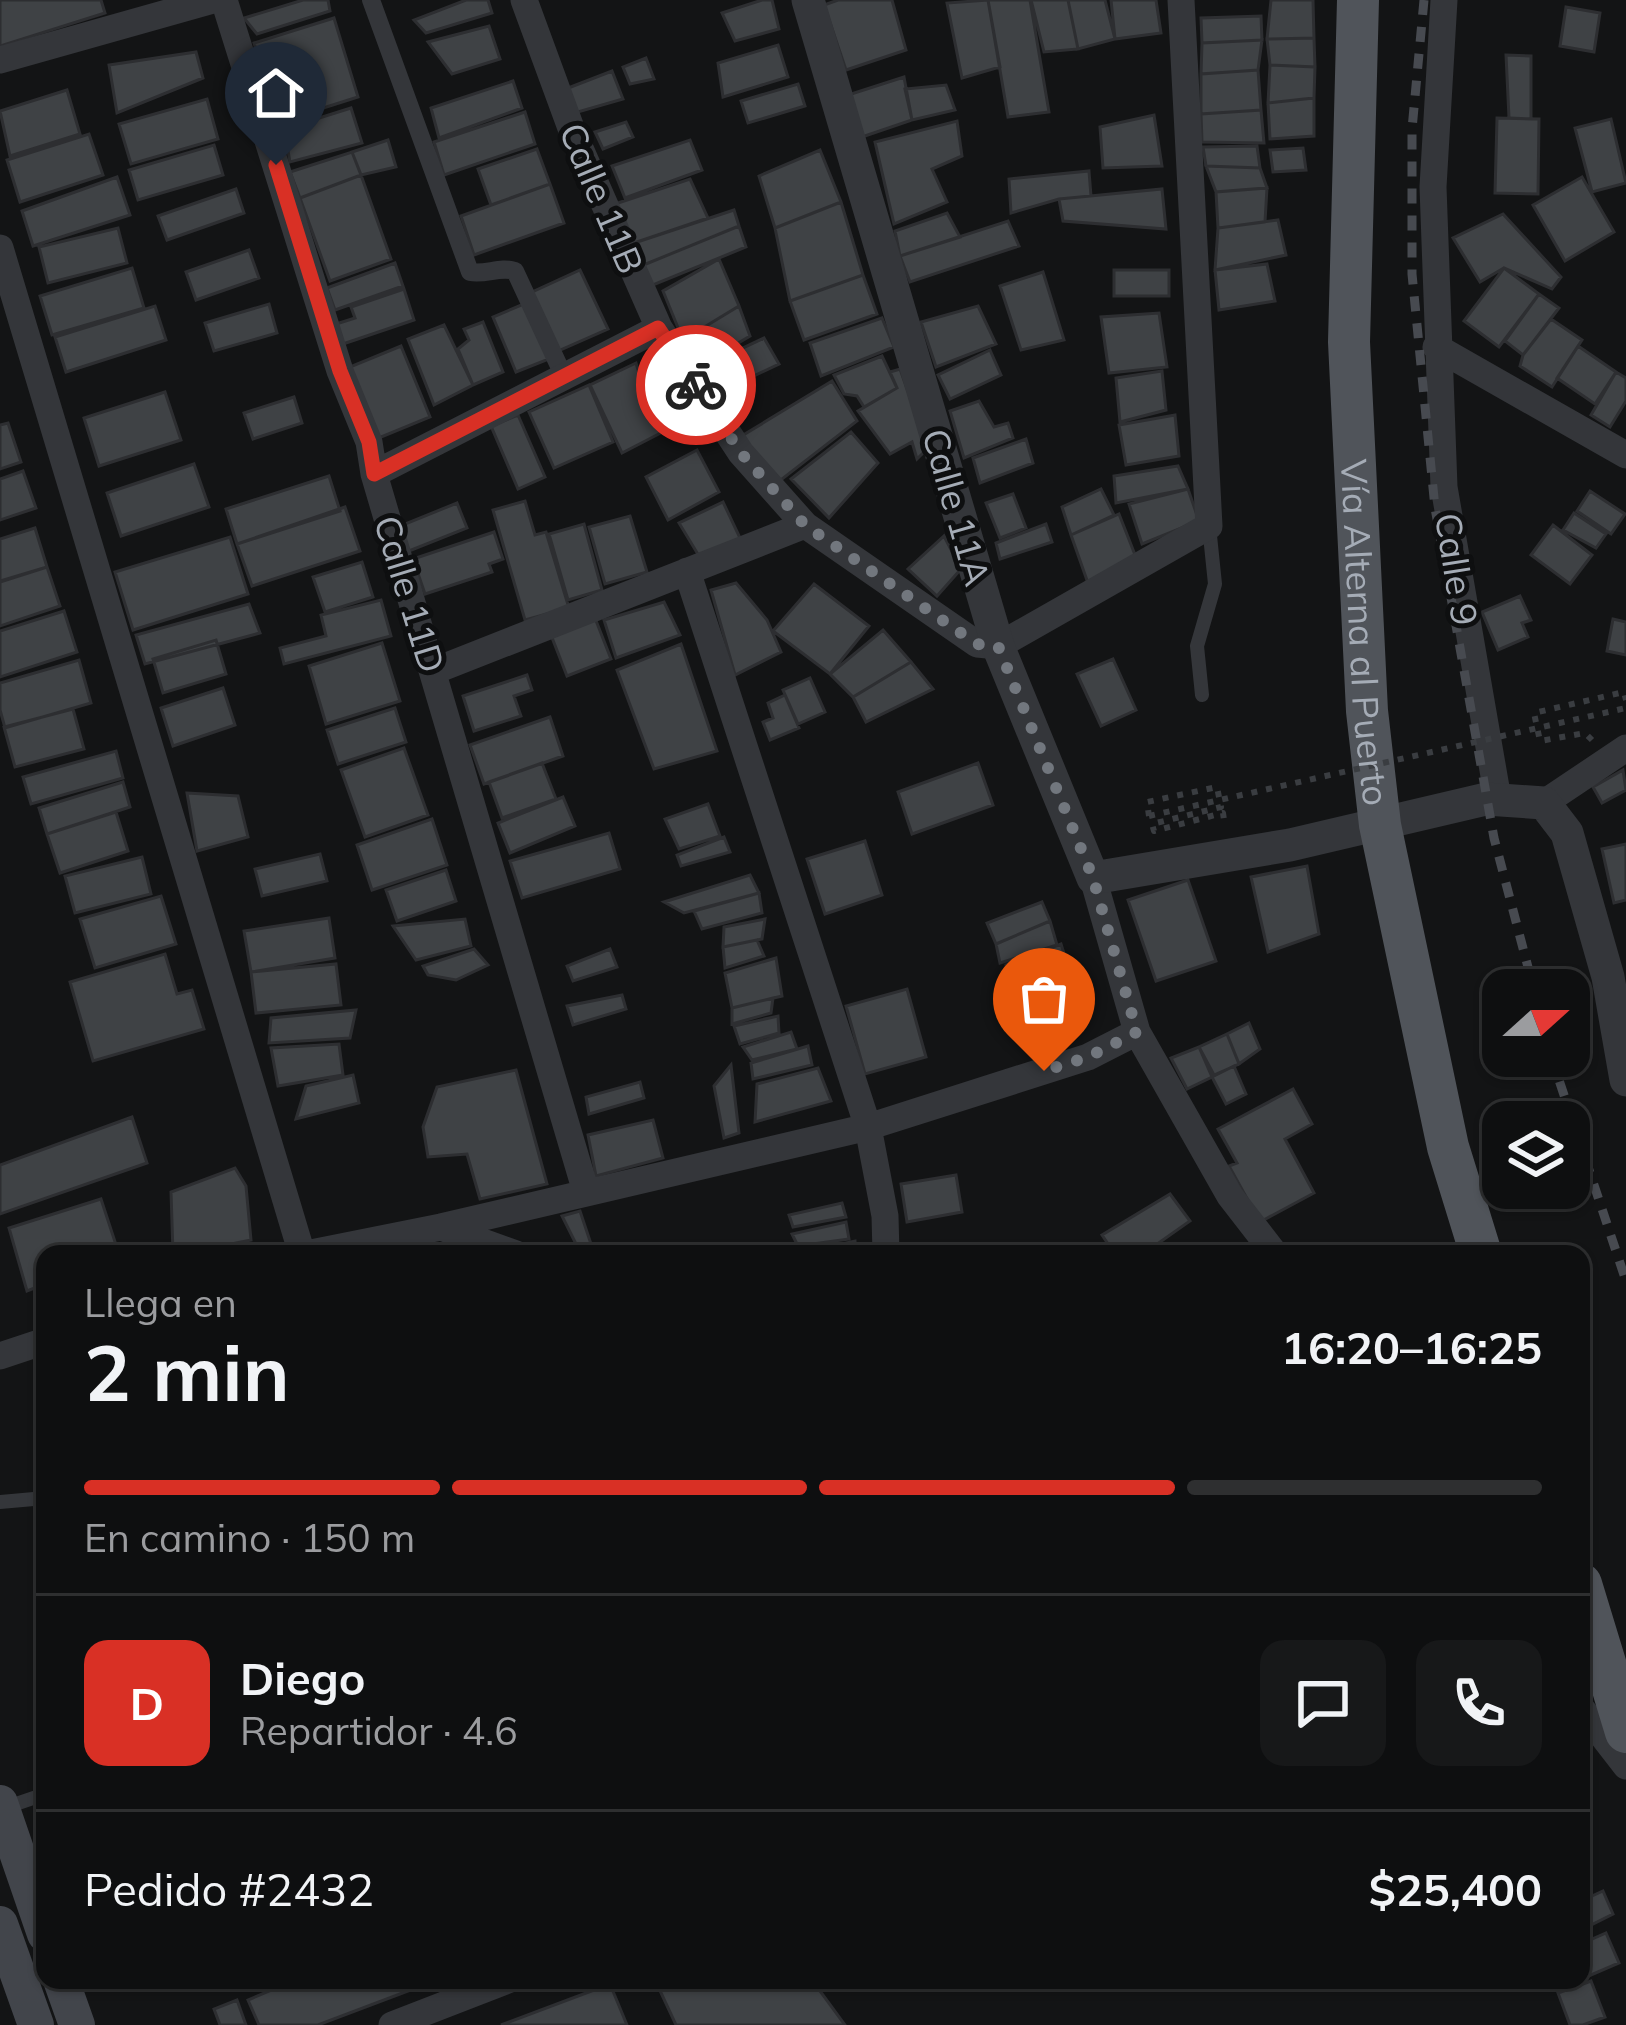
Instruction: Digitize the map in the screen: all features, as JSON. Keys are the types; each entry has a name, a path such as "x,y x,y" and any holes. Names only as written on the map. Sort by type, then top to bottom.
{"main road":[{"name":"Vía Alterna al Puerto","path":"1358,0 1349,342 1367,711 1380,825 1448,1147 1478,1245"},
{"path":"1590,1614 1626,1732"},
{"path":"1,1806 36,1908"},
{"path":"0,1924 36,2025"},
{"path":"64,1989 76,2025"}],"street":[{"path":"0,60 213,0"},
{"name":"Calle 11D","path":"224,0 340,371 369,442 374,474 586,1192"},
{"path":"371,0 470,272 515,271 565,379"},
{"name":"Calle 11B","path":"524,0 571,128 658,328 741,453 805,525 977,644 998,646"},
{"name":"Calle 11A","path":"808,0 998,646 1093,878 1137,1032 1230,1196 1268,1245"},
{"path":"998,646 1209,526 1181,0"},
{"name":"Calle 9","path":"1444,0 1433,187 1444,487 1498,799"},
{"path":"0,248 301,1245"},
{"path":"374,474 658,328"},
{"path":"1436,347 1626,455"},
{"path":"434,671 805,525"},
{"path":"687,571 868,1127 886,1245"},
{"path":"1093,878 1498,799 1544,803 1626,748"},
{"path":"1544,803 1567,833 1617,974 1626,1080"},
{"path":"351,1245 868,1127 1088,1057 1137,1032"},
{"path":"441,1228 490,1245"},
{"path":"0,1355 36,1343"},
{"path":"1590,1720 1626,1766"},
{"path":"392,2025 485,1989"}],"lane":[{"path":"1202,695 1197,646 1215,584 1209,526"},
{"path":"0,1502 36,1499"},
{"path":"1,1806 36,1796"}],"path":[{"path":"1223,813 1154,831 1152,824 1221,807 1217,787 1147,802 1149,816 1209,802 1229,796 1289,782 1626,704 1624,692 1534,713 1540,741 1585,733"}],"building":[{"path":"0,0 101,0 105,13 0,46"},
{"path":"303,0 328,0 330,11 257,34 244,18"},
{"path":"466,0 488,0 492,13 426,33 414,20"},
{"path":"772,0 779,29 735,41 722,13"},
{"path":"838,0 892,0 906,50 846,70 824,5"},
{"path":"988,0 1030,0 1049,112 1008,117"},
{"path":"988,0 1000,67 962,78 947,3"},
{"path":"1031,0 1068,0 1078,49 1044,52"},
{"path":"1068,0 1105,0 1115,39 1078,49"},
{"path":"1111,0 1156,0 1161,33 1115,39"},
{"path":"1271,0 1313,0 1314,38 1267,39"},
{"path":"1566,7 1600,13 1594,52 1560,46"},
{"path":"1261,16 1262,40 1202,43 1201,18"},
{"path":"334,18 358,97 279,122 254,43"},
{"path":"489,26 500,59 452,74 428,42"},
{"path":"1314,38 1315,67 1270,65 1267,39"},
{"path":"1262,40 1258,70 1201,74 1202,43"},
{"path":"778,45 788,77 723,97 718,63"},
{"path":"196,52 203,78 117,113 109,65"},
{"path":"1506,55 1531,56 1531,119 1509,118"},
{"path":"646,58 654,79 630,84 623,67"},
{"path":"1270,65 1315,67 1314,98 1268,103"},
{"path":"1258,70 1261,110 1201,114 1201,74"},
{"path":"612,71 623,99 571,114 563,90"},
{"path":"904,77 912,120 859,138 848,95"},
{"path":"513,81 522,108 439,138 431,108"},
{"path":"798,84 805,106 748,123 741,101"},
{"path":"946,85 955,110 912,120 905,89"},
{"path":"67,90 80,134 10,156 0,111"},
{"path":"1314,98 1314,136 1270,139 1268,103"},
{"path":"207,99 218,139 131,164 119,124"},
{"path":"351,108 362,143 290,162 284,129"},
{"path":"1261,110 1264,143 1202,142 1201,114"},
{"path":"525,112 535,144 444,175 434,142"},
{"path":"1154,115 1162,166 1103,168 1100,127"},
{"path":"1497,118 1539,119 1538,194 1495,193"},
{"path":"1611,119 1626,183 1592,192 1575,128"},
{"path":"957,121 962,156 932,169 947,202 894,224 875,142"},
{"path":"626,122 633,137 603,149 595,132"},
{"path":"89,134 103,175 20,202 7,160"},
{"path":"388,140 396,167 361,175 352,152"},
{"path":"690,140 702,170 625,198 612,166"},
{"path":"214,145 223,175 138,200 129,170"},
{"path":"1257,146 1260,168 1206,166 1203,147"},
{"path":"1303,148 1306,170 1273,172 1270,150"},
{"path":"537,149 550,184 491,205 478,169"},
{"path":"820,150 841,202 775,228 759,176"},
{"path":"352,152 361,175 300,198 290,172"},
{"path":"1206,166 1260,168 1267,188 1216,192"},
{"path":"1089,171 1091,196 1059,199 1011,213 1009,179"},
{"path":"361,175 391,259 330,281 300,198"},
{"path":"117,177 130,215 33,246 22,211"},
{"path":"1582,177 1614,232 1565,261 1533,205"},
{"path":"690,179 708,218 631,244 612,205"},
{"path":"550,184 564,223 474,255 461,216"},
{"path":"1267,188 1265,222 1218,228 1216,192"},
{"path":"236,189 244,213 167,240 158,216"},
{"path":"1162,189 1166,229 1063,221 1059,199"},
{"path":"841,202 863,275 790,301 775,228"},
{"path":"734,210 739,226 641,266 631,244"},
{"path":"947,213 960,237 900,256 895,231"},
{"path":"1503,214 1561,277 1552,289 1504,268 1480,282 1453,238"},
{"path":"1278,220 1286,255 1215,270 1218,228"},
{"path":"1008,221 1019,246 910,282 900,256"},
{"path":"739,226 746,247 648,287 641,266"},
{"path":"118,228 127,263 48,283 39,247"},
{"path":"249,250 259,278 196,300 186,272"},
{"path":"719,259 739,306 683,340 663,291"},
{"path":"395,263 403,286 335,310 327,288"},
{"path":"1267,264 1275,301 1219,310 1215,270"},
{"path":"132,268 144,308 52,335 40,296"},
{"path":"1504,268 1539,294 1499,347 1464,321"},
{"path":"580,270 608,329 558,351 530,293"},
{"path":"1114,270 1169,270 1169,296 1114,296"},
{"path":"1043,272 1064,340 1021,350 1000,286"},
{"path":"863,275 877,314 804,340 790,301"},
{"path":"404,289 414,320 340,345 333,325 355,318 351,307"},
{"path":"1539,294 1559,308 1523,355 1505,341"},
{"path":"526,303 549,359 516,372 493,317"},
{"path":"269,304 277,333 214,351 205,323"},
{"path":"155,306 166,340 66,372 55,337"},
{"path":"739,306 750,336 698,367 683,340"},
{"path":"978,306 996,344 936,367 921,322"},
{"path":"1159,313 1167,367 1109,373 1101,317"},
{"path":"882,318 894,347 821,376 810,343"},
{"path":"1551,319 1582,340 1552,387 1520,366"},
{"path":"483,322 503,372 473,385 458,349 469,340 464,329"},
{"path":"444,325 473,385 434,405 408,339"},
{"path":"764,338 779,364 718,393 707,365"},
{"path":"401,346 430,417 369,442 340,371"},
{"path":"1578,346 1616,372 1595,404 1557,378"},
{"path":"990,350 1001,375 950,399 938,375"},
{"path":"882,356 897,388 864,407 857,396 844,394 834,375"},
{"path":"636,363 644,390 665,393 682,422 622,453 590,385"},
{"path":"900,369 928,448 917,459 912,442 890,454 858,411 897,388 890,372"},
{"path":"1162,371 1166,410 1120,422 1116,378"},
{"path":"1616,372 1626,378 1626,401 1610,427 1591,415"},
{"path":"832,381 857,421 777,483 740,437"},
{"path":"589,385 613,442 554,468 529,412"},
{"path":"165,392 181,440 99,466 84,418"},
{"path":"294,397 302,423 253,439 244,413"},
{"path":"979,401 994,427 1008,423 1013,438 964,458 950,411"},
{"path":"518,415 545,477 518,489 491,426"},
{"path":"1175,415 1179,456 1126,465 1119,425"},
{"path":"8,423 21,462 0,469 0,425"},
{"path":"851,432 878,463 829,518 791,479"},
{"path":"1026,439 1033,463 980,483 973,458"},
{"path":"697,450 719,492 668,520 646,477"},
{"path":"194,464 209,507 121,536 107,493"},
{"path":"1178,466 1188,489 1116,503 1114,476"},
{"path":"23,471 36,508 0,520 0,479"},
{"path":"329,476 340,511 237,544 226,509"},
{"path":"1101,489 1114,515 1071,535 1062,507"},
{"path":"1188,489 1199,521 1142,544 1129,504"},
{"path":"1590,491 1625,514 1611,534 1577,511"},
{"path":"1013,494 1026,528 1000,538 986,503"},
{"path":"525,501 535,535 546,532 569,608 525,620 493,510"},
{"path":"723,502 741,540 699,556 679,523"},
{"path":"457,503 467,528 409,551 400,526"},
{"path":"345,507 360,551 252,586 237,544"},
{"path":"1574,513 1606,534 1596,548 1563,530"},
{"path":"1119,514 1139,565 1089,586 1071,535"},
{"path":"630,516 647,572 605,584 589,527"},
{"path":"584,524 602,590 568,600 549,534"},
{"path":"1046,524 1052,542 1000,559 996,543"},
{"path":"1553,525 1592,555 1570,584 1531,555"},
{"path":"35,528 47,567 0,581 0,539"},
{"path":"494,532 503,559 489,564 492,572 425,594 413,559"},
{"path":"944,536 961,569 937,596 908,569"},
{"path":"230,537 248,594 133,630 115,572"},
{"path":"362,562 373,597 325,612 313,577"},
{"path":"47,567 60,606 0,626 0,582"},
{"path":"736,583 767,620 781,652 735,675 711,590"},
{"path":"814,584 869,626 830,674 773,631"},
{"path":"1520,596 1531,620 1522,623 1528,637 1498,650 1482,612"},
{"path":"381,600 391,636 284,664 280,648 326,636 321,615"},
{"path":"664,602 680,635 616,658 604,620"},
{"path":"249,604 260,633 145,664 136,635"},
{"path":"64,611 77,652 0,677 0,631"},
{"path":"595,618 611,659 567,676 551,635"},
{"path":"1613,619 1626,622 1626,655 1607,651"},
{"path":"883,630 911,662 853,697 830,674"},
{"path":"216,640 226,674 163,693 153,659"},
{"path":"382,643 400,701 326,724 309,666"},
{"path":"681,644 717,751 654,769 617,670"},
{"path":"1113,659 1136,710 1101,726 1077,674"},
{"path":"79,660 91,703 5,728 0,683"},
{"path":"911,662 933,689 866,722 853,697"},
{"path":"527,675 532,690 514,696 521,716 474,731 463,696"},
{"path":"810,678 825,712 798,724 783,690"},
{"path":"223,688 235,725 173,746 161,708"},
{"path":"785,695 799,728 770,740 763,722 773,718 768,703"},
{"path":"395,708 406,742 338,764 327,730"},
{"path":"73,709 84,749 15,767 4,727"},
{"path":"550,717 563,756 484,784 470,745"},
{"path":"404,748 428,815 365,837 341,770"},
{"path":"116,751 123,778 31,804 23,777"},
{"path":"542,763 556,799 502,818 489,782"},
{"path":"978,763 993,805 912,834 898,792"},
{"path":"1623,770 1626,790 1602,803 1593,787"},
{"path":"123,782 130,807 47,834 39,808"},
{"path":"187,793 238,796 248,837 197,851"},
{"path":"563,797 575,826 510,853 498,823"},
{"path":"708,804 720,836 679,849 665,819"},
{"path":"116,812 128,851 60,873 47,834"},
{"path":"432,819 447,865 372,890 357,845"},
{"path":"609,833 620,869 522,898 510,861"},
{"path":"724,837 730,852 681,866 677,855"},
{"path":"865,841 882,895 825,914 807,859"},
{"path":"1626,844 1626,900 1614,903 1602,849"},
{"path":"320,854 327,881 262,896 255,869"},
{"path":"142,857 151,894 75,913 65,876"},
{"path":"1307,866 1319,934 1268,952 1251,877"},
{"path":"446,870 456,901 397,921 386,890"},
{"path":"750,875 759,893 684,913 664,902"},
{"path":"1188,880 1216,961 1156,981 1128,900"},
{"path":"759,893 762,913 702,929 694,911"},
{"path":"161,896 176,944 95,968 80,919"},
{"path":"1042,902 1050,921 996,944 987,923"},
{"path":"329,918 335,958 251,972 244,931"},
{"path":"465,919 471,946 416,960 393,926"},
{"path":"765,919 762,939 723,947 724,927"},
{"path":"1050,921 1057,945 1000,963 996,944"},
{"path":"757,940 764,956 725,968 723,947"},
{"path":"1061,944 1069,969 1012,993 1006,965"},
{"path":"474,949 488,965 456,980 428,975 423,966"},
{"path":"610,949 617,967 573,981 567,966"},
{"path":"165,954 177,994 192,990 204,1029 93,1061 70,982"},
{"path":"776,958 782,996 732,1008 725,973"},
{"path":"336,964 341,1005 256,1013 251,972"},
{"path":"1074,978 1083,1006 1018,1029 1009,1004"},
{"path":"907,989 926,1057 865,1074 846,1006"},
{"path":"622,995 626,1009 573,1025 567,1006"},
{"path":"773,998 771,1013 732,1024 732,1008"},
{"path":"356,1010 350,1038 269,1043 271,1018"},
{"path":"778,1016 779,1033 740,1044 734,1026"},
{"path":"1249,1023 1260,1049 1239,1064 1227,1034"},
{"path":"791,1032 797,1049 752,1060 743,1047"},
{"path":"1227,1034 1239,1064 1214,1075 1199,1047"},
{"path":"339,1044 343,1075 278,1086 271,1048"},
{"path":"808,1046 812,1065 753,1079 751,1063"},
{"path":"1199,1047 1212,1077 1187,1089 1171,1058"},
{"path":"731,1065 739,1133 724,1138 714,1086"},
{"path":"1234,1066 1246,1094 1226,1104 1212,1077"},
{"path":"818,1068 831,1101 755,1122 757,1084"},
{"path":"516,1070 547,1184 480,1199 467,1154 428,1157 423,1127 437,1087"},
{"path":"353,1075 359,1103 296,1119 306,1086"},
{"path":"640,1082 644,1098 589,1114 586,1097"},
{"path":"1293,1089 1312,1124 1285,1139 1314,1193 1260,1222 1229,1166 1237,1163 1218,1129"},
{"path":"132,1117 147,1163 0,1214 0,1165"},
{"path":"653,1120 663,1158 596,1176 588,1135"},
{"path":"235,1168 246,1186 251,1240 173,1245 171,1192"},
{"path":"956,1175 962,1212 907,1222 901,1184"},
{"path":"1170,1194 1190,1221 1156,1245 1109,1245 1102,1235"},
{"path":"101,1199 116,1245 36,1245 36,1288 27,1291 9,1228"},
{"path":"842,1203 846,1217 793,1227 789,1215"},
{"path":"580,1211 591,1245 576,1245 562,1216"},
{"path":"846,1222 849,1239 798,1245 792,1234"},
{"path":"1603,1891 1613,1914 1590,1926 1590,1897"},
{"path":"1606,1933 1619,1963 1590,1975 1590,1940"},
{"path":"1590,1981 1605,2017 1570,2025 1558,1993 1590,1989"},
{"path":"274,1989 413,1989 318,2025 259,2025 248,2000"},
{"path":"597,1989 612,1989 627,2025 501,2025"},
{"path":"659,1989 819,1989 845,2025 676,2025"},
{"path":"237,2000 246,2025 220,2025 214,2009"}],"railway":[{"path":"1424,0 1412,129 1412,274 1435,508 1494,838 1528,969"},
{"path":"1558,1077 1626,1281"}],"way so far":[{"path":"696,385 741,453 805,525 977,644 998,646 1093,878 1137,1032 1088,1057 1044,1071"}],"route":[{"path":"276,165 340,371 369,442 374,474 658,328 696,385"}]}
